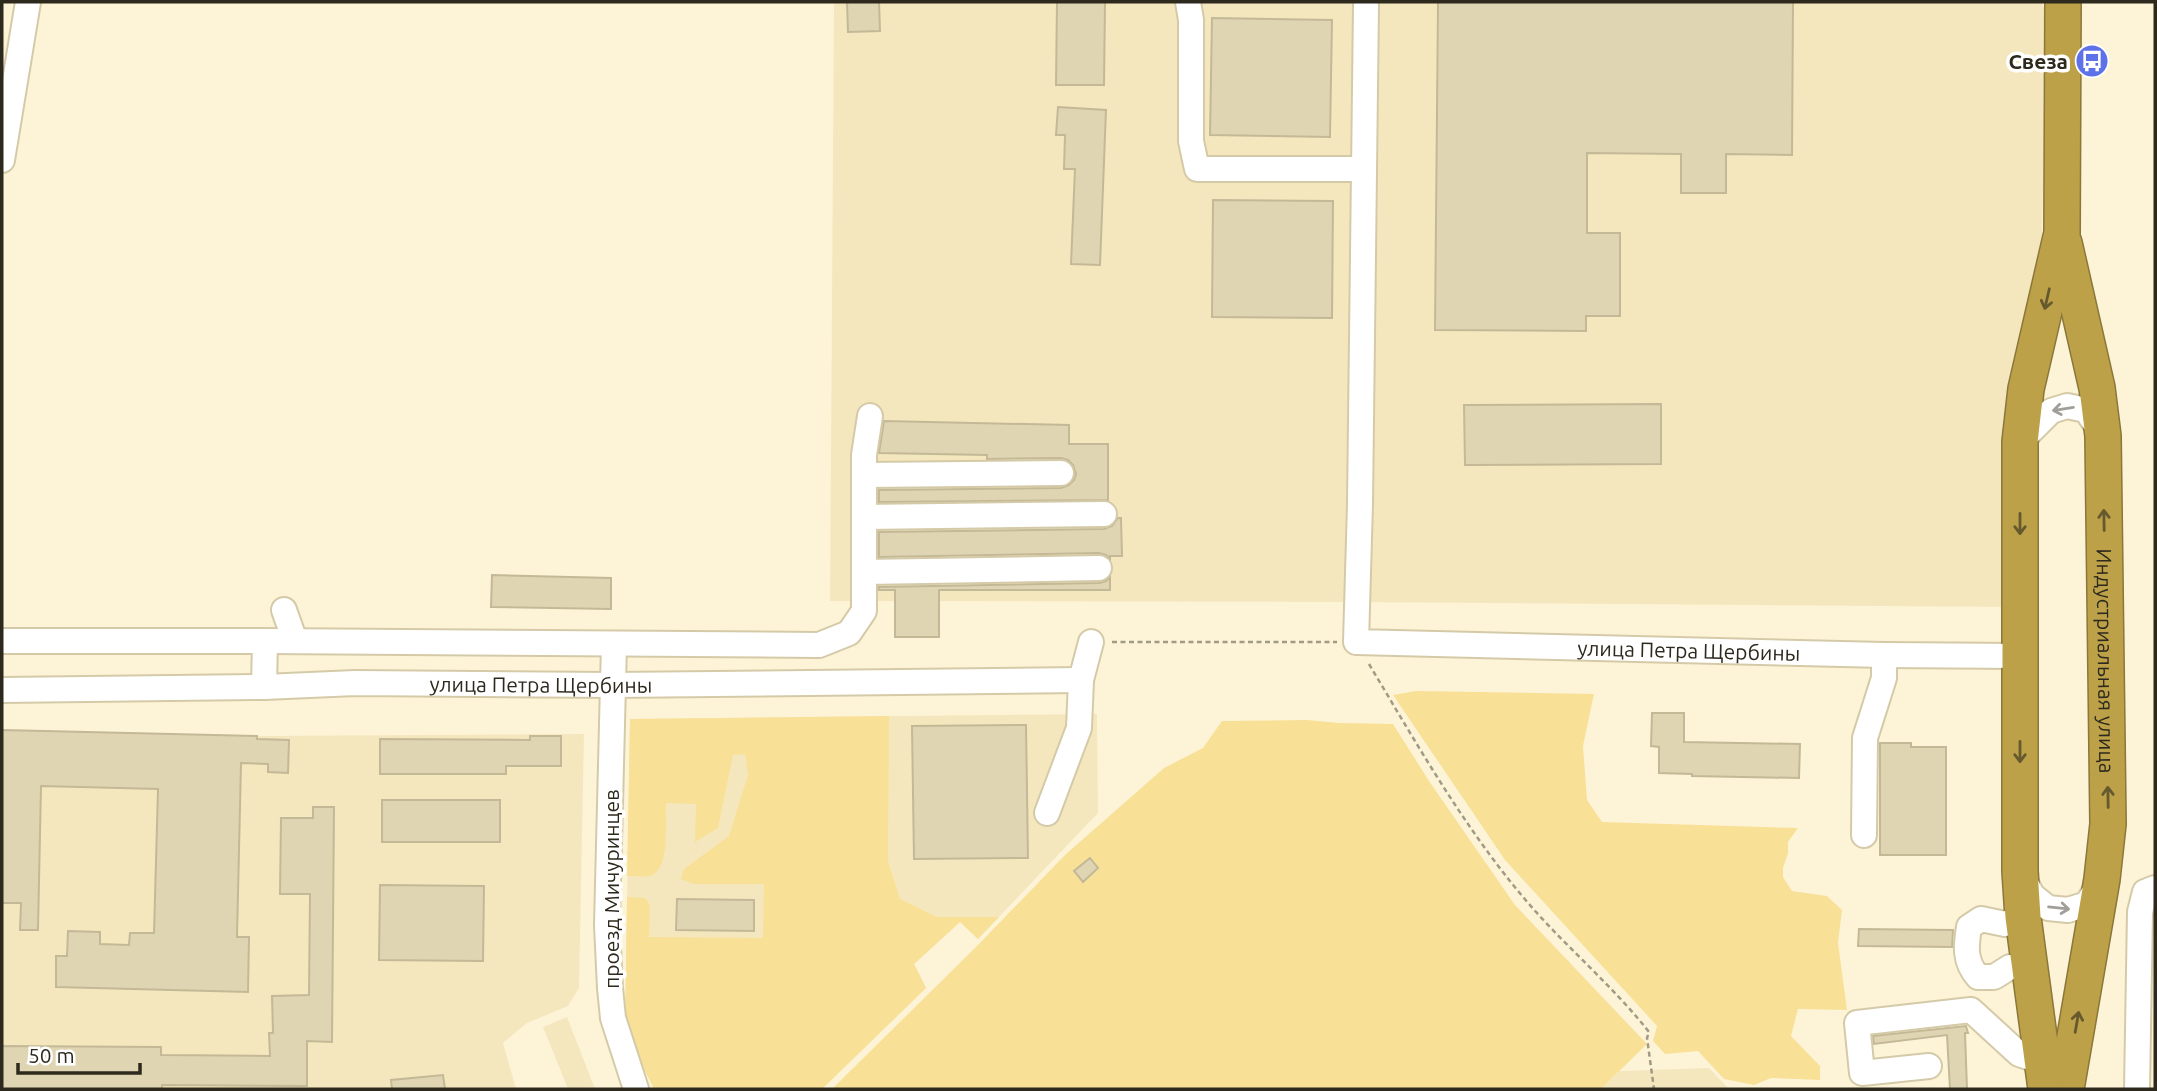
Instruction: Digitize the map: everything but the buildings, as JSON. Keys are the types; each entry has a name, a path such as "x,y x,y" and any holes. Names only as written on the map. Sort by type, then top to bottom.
{"highway":[{"name":"Индустриальная улица","path":"2063,2 2062,233 2096,388 2103,436 2108,824 2102,879 2066,1089"},
{"name":"Индустриальная улица","path":"2044,1076 2023,917 2020,871 2020,442 2026,390 2062,233"}],"street":[{"path":"2,160 28,2"},
{"path":"1188,2 1191,20 1191,141 1197,169 1364,169"},
{"path":"1356,642 1366,5"},
{"path":"2020,442 2051,411 2067,406 2086,410 2103,436"},
{"path":"2,642 819,645 849,633 864,611 864,455 870,416"},
{"path":"864,475 1061,473"},
{"path":"864,517 1104,514"},
{"path":"864,572 1099,568"},
{"path":"284,610 295,641"},
{"path":"264,687 265,641"},
{"path":"1047,813 1079,728 1081,680 1091,642"},
{"name":"улица Петра Щербины","path":"1356,642 2020,656"},
{"name":"проезд Мичуринцев","path":"614,644 607,925 610,988 613,1018 636,1089"},
{"path":"1864,835 1866,738 1884,678 1884,655"},
{"name":"улица Петра Щербины","path":"2,690 264,687 355,683 613,685 1081,680"},
{"path":"2020,871 2032,895 2048,908 2068,910 2087,904 2102,879"},
{"path":"2137,1089 2140,912 2145,892 2155,888"},
{"path":"2023,917 2005,924 1981,919 1969,926 1966,949 1970,968 1978,976 1994,976 2010,967 2030,964"},
{"path":"1929,1066 1862,1073 1857,1023 1971,1010 2044,1076"}],"path":[{"path":"1091,642 1356,642 1432,771 1479,838 1528,903 1649,1032 1647,1038 1654,1089"}],"shaded area":[{"path":"834,2 2042,2 2046,17 2046,75 2041,266 2010,607 830,601"},
{"path":"1416,691 1594,694 1583,746 1587,800 1602,822 1798,828 1788,842 1783,877 1792,891 1827,896 1842,910 1838,943 1847,1010 1798,1009 1791,1036 1820,1066 1820,1080 1771,1078 1754,1085 1724,1079 1698,1051 1665,1054 1653,1041 1657,1026 1505,860 1393,695"},
{"path":"1097,714 1098,813 978,939 960,922 914,964 926,988 822,1089 654,1089 625,1030 630,719"},
{"path":"889,716 888,861 900,899 937,917 999,917 978,939 960,922 914,964 926,988 822,1089 654,1089 625,1030 627,897 645,898 650,905 649,937 763,938 764,884 694,884 681,879 684,869 729,836 748,775 745,754 733,755 718,828 695,842 696,804 666,803 666,844 661,865 657,872 650,876 627,876 630,719"},
{"path":"1307,720 1393,724 1515,905 1647,1044 1601,1089 832,1089 1065,855 1164,768 1203,748 1222,721"},
{"path":"2,730 257,736 584,734 579,988 568,1006 527,1023 503,1043 516,1089 2,1089"},
{"path":"567,1017 595,1089 568,1089 543,1027"},
{"path":"1709,1068 1729,1089 1601,1089 1620,1071"}],"place":[{"name":"Свеза","path":"2092,61"}]}
